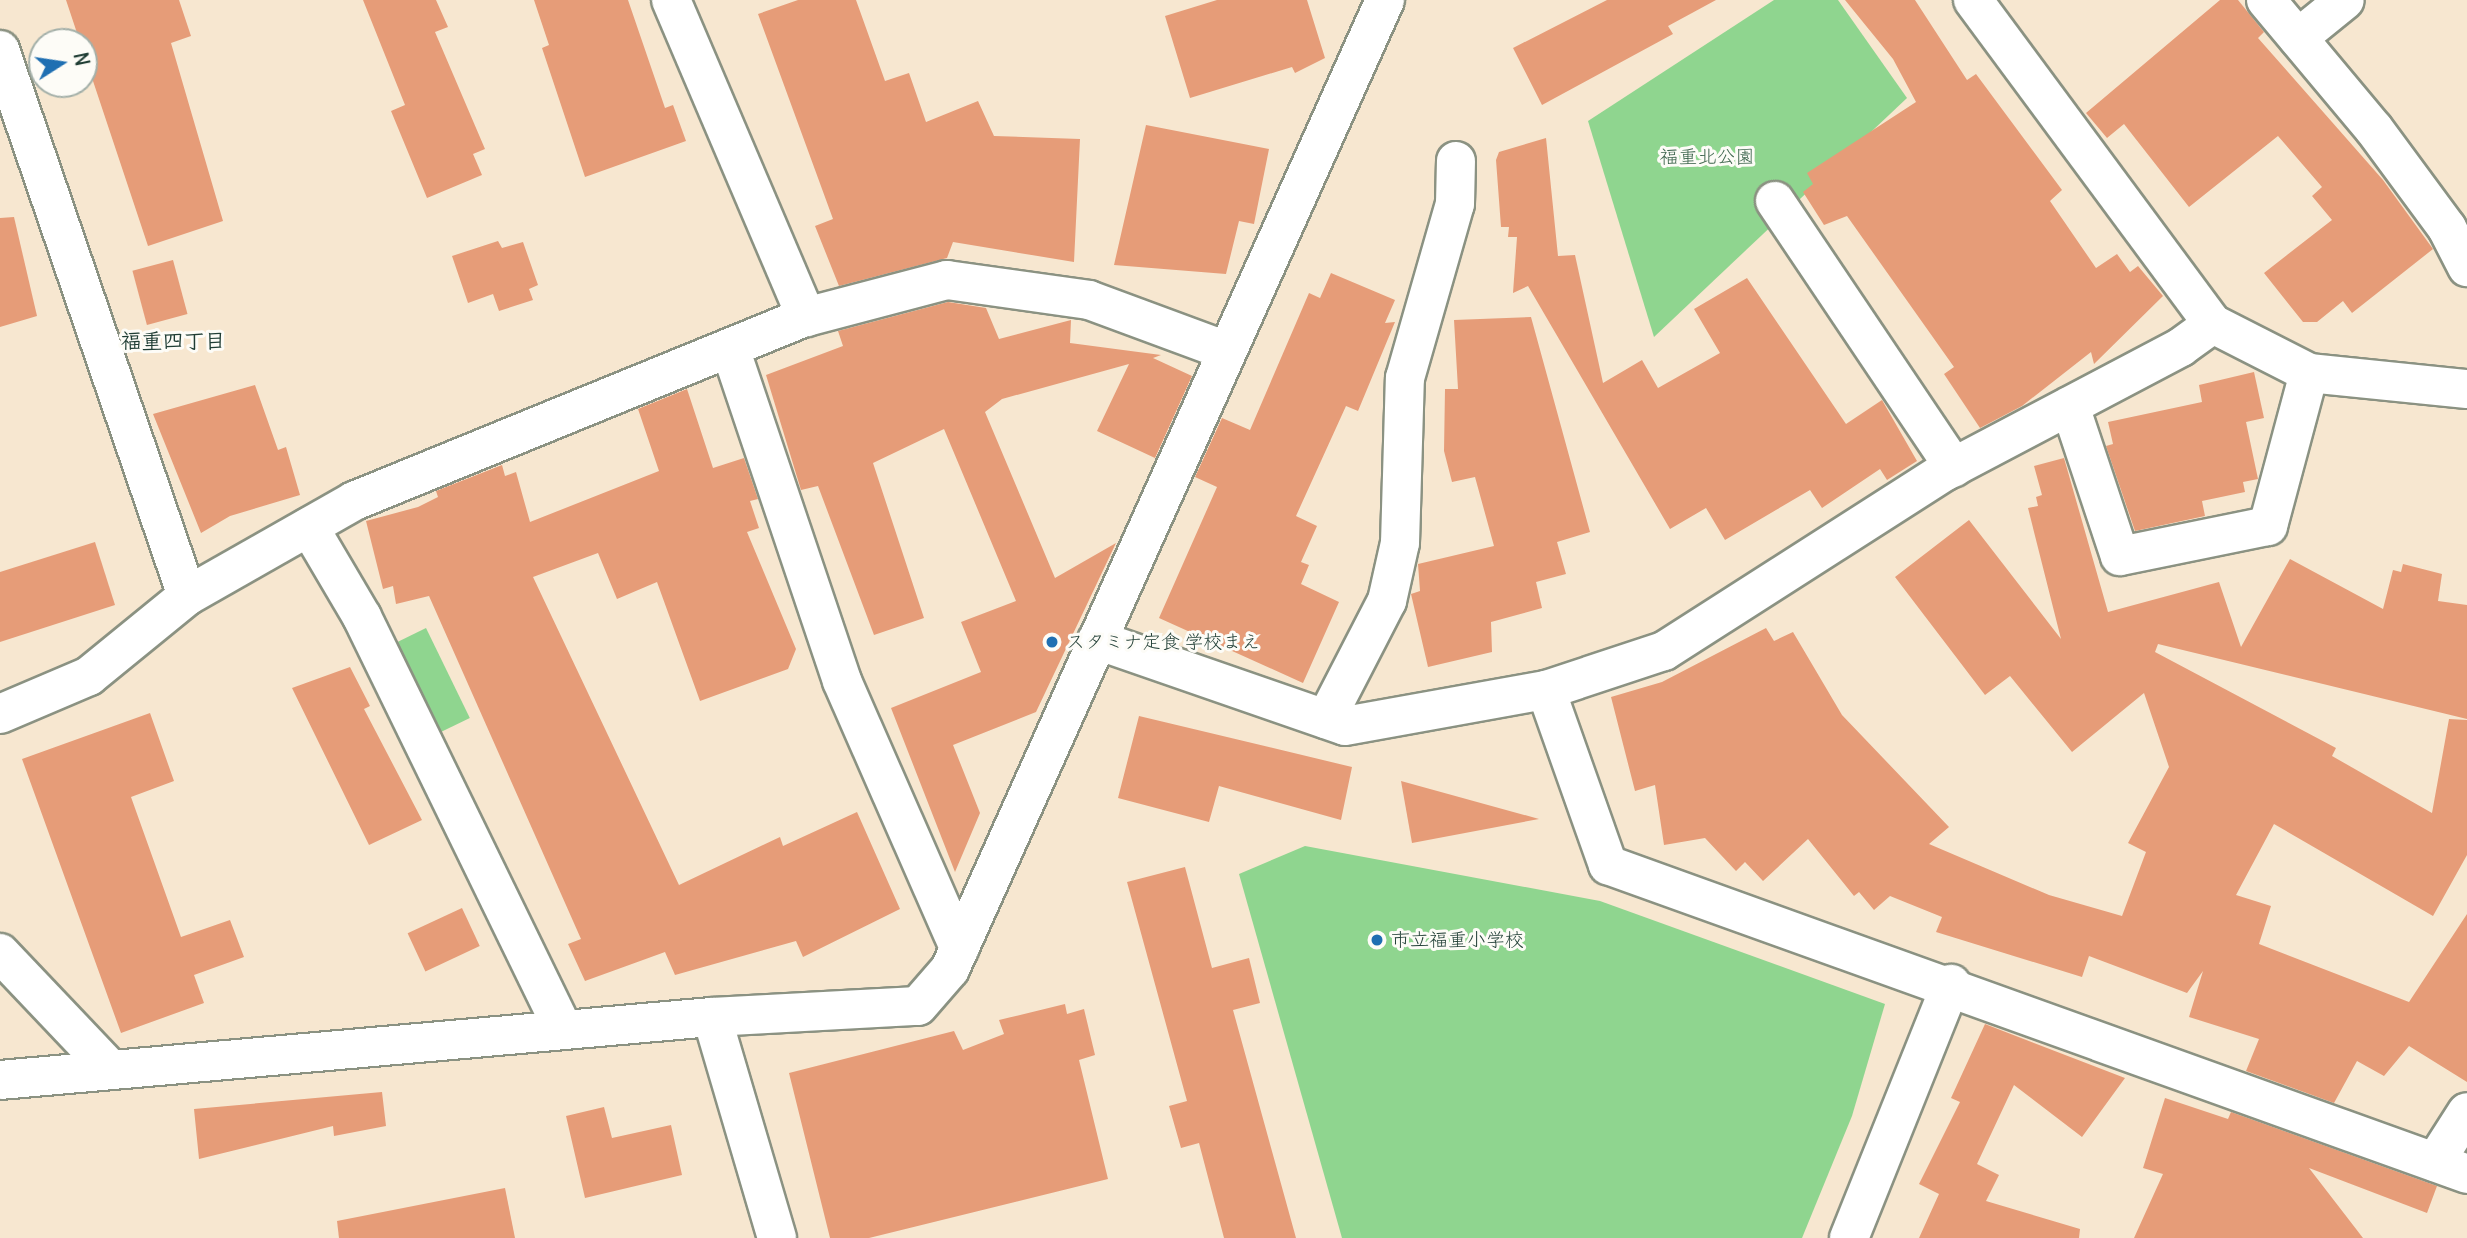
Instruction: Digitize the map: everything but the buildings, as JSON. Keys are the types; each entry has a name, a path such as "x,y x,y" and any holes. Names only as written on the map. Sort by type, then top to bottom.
{"street":[{"path":"671,0 806,317"},
{"path":"0,1080 109,1068 712,1017 918,1006 959,948 1385,0"},
{"path":"1973,0 2213,324 2309,373 2467,389"},
{"path":"2266,0 2431,206 2467,267"},
{"path":"2298,38 2345,0"},
{"path":"0,50 187,596"},
{"path":"1326,719 1387,601 1400,543 1405,378 1455,205 1456,161"},
{"path":"1775,201 1954,467"},
{"path":"0,714 89,676 187,596 354,501 806,317 947,280 1088,300 1227,352"},
{"path":"1101,632 1345,726 1546,690 1664,651 1954,467 2070,406 2213,324"},
{"path":"730,348 842,681 959,948"},
{"path":"2070,406 2120,556 2268,526 2309,373"},
{"path":"309,527 362,617 563,1030"},
{"path":"1546,690 1608,865 1951,984 2451,1168 2467,1112"},
{"path":"0,953 109,1068"},
{"path":"1849,1238 1951,984"},
{"path":"712,1017 777,1238"}],"green space":[{"name":"福重北公園","path":"1774,0 1838,0 1907,98 1654,337 1588,121"},
{"path":"426,628 470,718 432,736 388,646"},
{"path":"1305,846 1600,901 1885,1004 1852,1116 1802,1238 1342,1238 1239,874"}],"place":[{"name":"スタミナ定食 学校まえ","path":"1052,642"},
{"name":"市立福重小学校","path":"1377,940"}],"district":[{"name":"福重四丁目","path":"173,341"}]}
